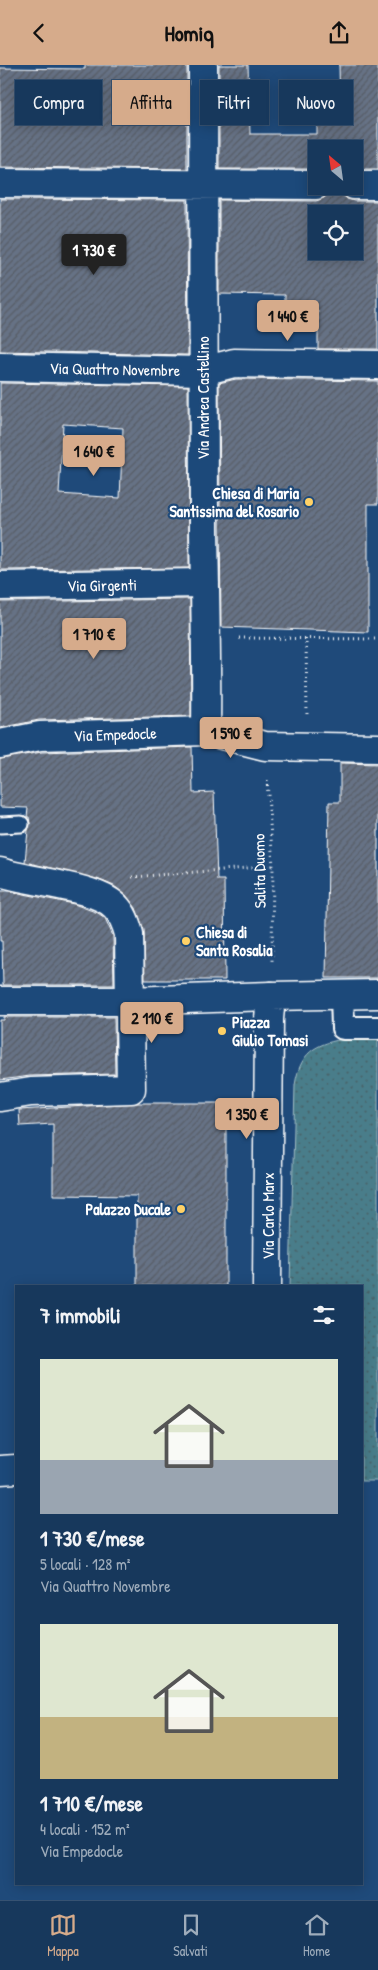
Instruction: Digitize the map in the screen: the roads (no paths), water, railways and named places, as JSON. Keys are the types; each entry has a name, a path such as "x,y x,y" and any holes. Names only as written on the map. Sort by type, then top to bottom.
{"street":[{"name":"Via Andrea Castellino","path":"203,65 206,731"},
{"path":"0,183 308,185"},
{"path":"363,185 378,185"},
{"name":"Via Quattro Novembre","path":"0,367 203,371 234,363 378,365"},
{"name":"Via Girgenti","path":"0,586 204,583"},
{"name":"Via Empedocle","path":"0,744 40,736 206,731 265,746 378,748"},
{"path":"0,872 101,896 122,913 129,934 131,1089 31,1092 0,1097"},
{"path":"342,995 343,1028 378,1028"},
{"path":"0,1001 130,1001 378,995"},
{"name":"Via Carlo Marx","path":"267,1285 269,1019 271,997"},
{"path":"0,1470 15,1469"}],"lane":[{"path":"0,825 21,823"}],"place":[{"name":"Chiesa di Maria Santissima del Rosario","path":"309,502"},
{"name":"Chiesa di Santa Rosalia","path":"186,941"},
{"name":"Piazza Giulio Tomasi","path":"222,1031"},
{"name":"Palazzo Ducale","path":"181,1209"}]}
